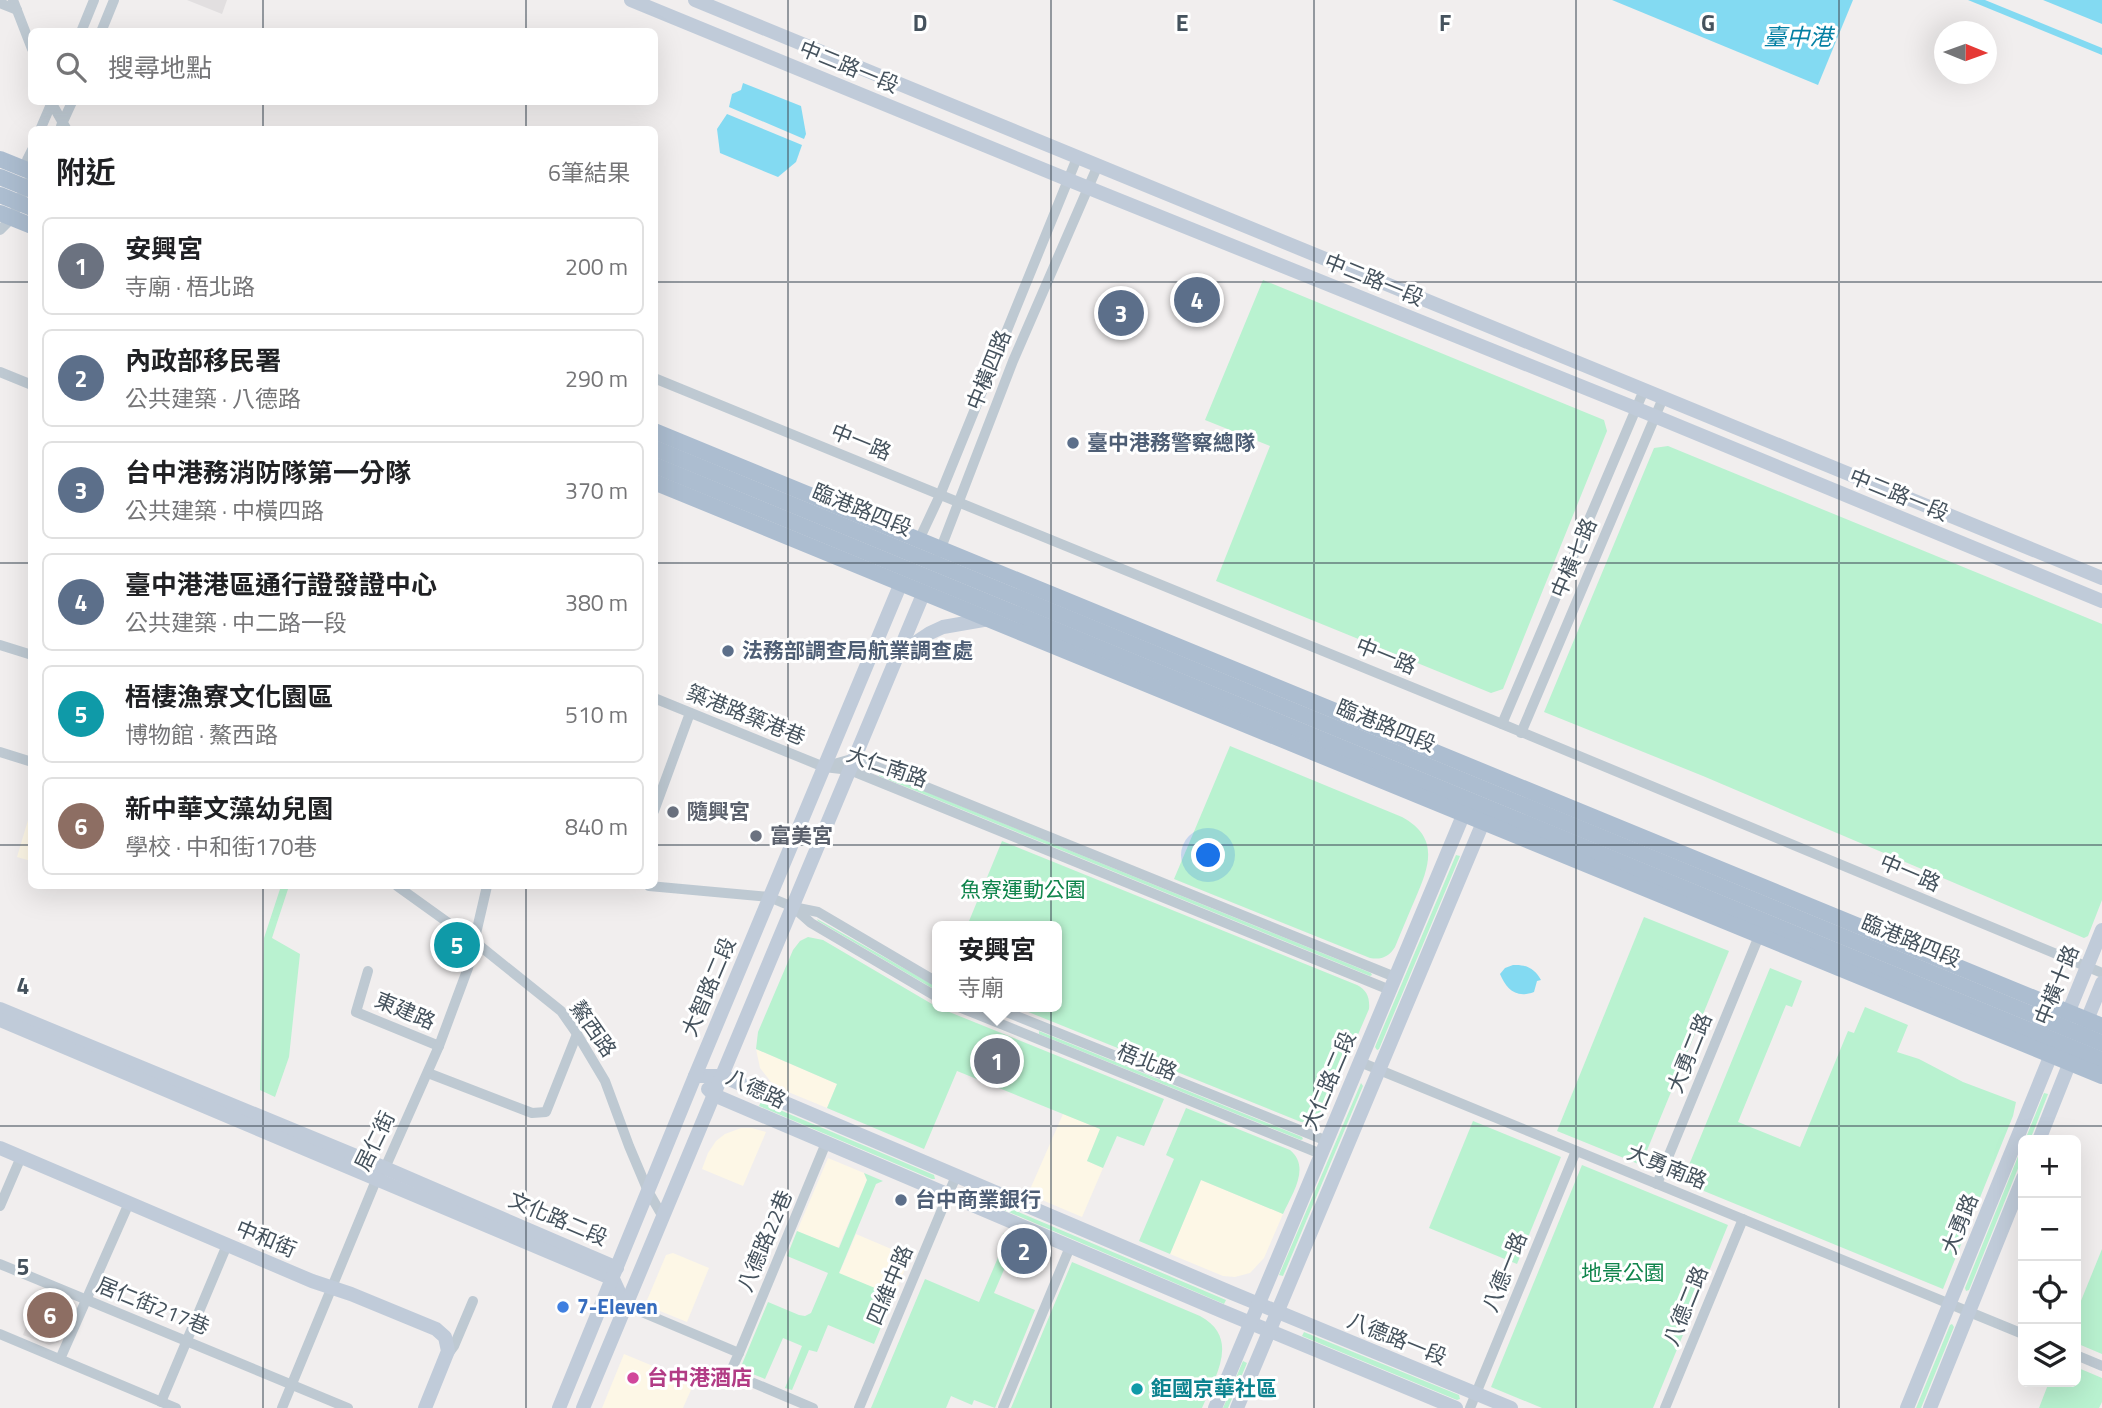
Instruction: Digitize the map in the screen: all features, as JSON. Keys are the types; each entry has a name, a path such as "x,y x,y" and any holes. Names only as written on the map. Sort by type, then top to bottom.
{"main road":[{"path":"0,159 28,215"},
{"path":"0,177 21,197"},
{"path":"0,195 21,197"},
{"name":"臨港路四段","path":"658,433 932,571 2059,1034"},
{"name":"臨港路四段","path":"658,450 932,571 2059,1034 2083,1038 2102,1060"},
{"name":"臨港路四段","path":"658,466 910,561"},
{"name":"臨港路四段","path":"658,483 910,561"},
{"name":"臨港路四段","path":"932,571 989,619 1473,793"},
{"name":"臨港路四段","path":"1492,801 1759,936 2059,1034 2102,1043"},
{"name":"臨港路四段","path":"2083,1038 2102,1076"}],"street":[{"path":"82,28 94,0"},
{"path":"103,28 114,0"},
{"name":"中二路一段","path":"631,0 2102,601"},
{"name":"中二路一段","path":"695,0 2102,578"},
{"path":"0,3 17,4 28,37"},
{"path":"42,126 50,105"},
{"path":"52,105 63,126"},
{"path":"63,126 71,105"},
{"path":"21,197 28,158"},
{"name":"中橫四路","path":"910,561 940,495 1077,158"},
{"name":"中橫四路","path":"932,571 1013,360 1098,166"},
{"path":"0,372 28,383"},
{"name":"中一路","path":"658,380 1502,724 2102,974"},
{"name":"中橫七路","path":"1502,724 1644,390"},
{"name":"中橫七路","path":"1521,733 1663,398"},
{"name":"大智路二段","path":"559,1408 910,561"},
{"path":"583,1408 932,571"},
{"path":"898,653 940,628 989,619"},
{"path":"0,645 28,654"},
{"name":"築港路築港巷","path":"658,700 824,767"},
{"path":"658,800 690,713"},
{"path":"0,752 28,761"},
{"name":"大仁南路","path":"824,767 852,764 1393,983"},
{"name":"大仁路二段","path":"1237,1408 1260,1327 1324,1147 1473,793"},
{"name":"大仁路二段","path":"1215,1408 1260,1327 1379,1070 1492,801"},
{"path":"658,887 769,897 793,907 818,912 932,979"},
{"name":"鰲西路","path":"401,889 561,1011 605,1081 622,1129 663,1216"},
{"name":"居仁街","path":"282,1408 381,1173 439,1046 475,943 486,889"},
{"path":"793,907 811,923 932,994"},
{"name":"中橫十路","path":"2059,1034 2102,930"},
{"name":"大勇二路","path":"1657,1184 1759,936"},
{"name":"東建路","path":"369,971 356,1012 439,1046"},
{"name":"中橫十路","path":"2083,1038 2102,983"},
{"name":"文化路二段","path":"0,1009 615,1274 625,1305"},
{"name":"梧北路","path":"972,1012 1324,1147"},
{"name":"梧北路","path":"1006,1012 1324,1147"},
{"name":"文化路二段","path":"0,1020 381,1173"},
{"path":"428,1073 532,1113 546,1112 577,1034"},
{"name":"大勇路","path":"1930,1408 1959,1308 2059,1034"},
{"path":"2041,1135 2083,1038"},
{"name":"大勇南路","path":"1360,1062 2018,1332"},
{"name":"八德路","path":"695,1076 722,1076 1268,1308"},
{"name":"八德路","path":"695,1076 714,1096 1260,1327"},
{"name":"八德路22巷","path":"738,1353 826,1143"},
{"name":"中和街","path":"0,1148 227,1245 436,1329 447,1341 447,1356"},
{"name":"八德一路","path":"1470,1408 1576,1151"},
{"path":"0,1206 21,1157"},
{"name":"四維中路","path":"859,1408 956,1176"},
{"name":"大勇路","path":"1907,1408 2018,1188"},
{"path":"60,1359 129,1203"},
{"name":"八德二路","path":"1665,1408 1743,1219"},
{"path":"161,1402 227,1245"},
{"path":"1003,1408 1070,1247"},
{"name":"居仁街217巷","path":"0,1264 348,1408"},
{"path":"425,1408 473,1301"},
{"path":"625,1305 738,1353 730,1373 813,1408"},
{"name":"八德路一段","path":"1268,1308 1511,1408"},
{"name":"八德路一段","path":"1260,1327 1456,1408"},
{"path":"0,1334 176,1408"},
{"path":"2081,1357 2102,1366"}],"shaded area":[{"path":"187,0 227,0 222,14"},
{"path":"28,820 28,860 17,857"},
{"path":"756,1049 837,1084 827,1108 781,1089 771,1082 760,1068"},
{"path":"1063,1114 1101,1129 1087,1161 1103,1168 1082,1217 1028,1194"},
{"path":"741,1128 766,1132 743,1186 702,1169 716,1141"},
{"path":"828,1158 864,1173 867,1180 838,1248 797,1231"},
{"path":"1201,1180 1283,1214 1264,1258 1250,1273 1235,1277 1223,1276 1170,1254"},
{"path":"856,1234 910,1257 894,1296 839,1274"},
{"path":"673,1253 709,1268 687,1322 645,1305 666,1255"},
{"path":"40,1289 75,1303 59,1342 49,1345 23,1335"},
{"name":"台中港酒店","path":"624,1354 694,1383 683,1408 602,1408"}],"green space":[{"path":"1263,280 1604,420 1607,431 1503,689 1491,693 1216,581 1270,446 1205,420"},
{"path":"1668,446 2102,624 2102,900 2088,936 2084,938 1703,776 1544,712 1654,448"},
{"path":"1230,746 1402,817 1422,833 1428,852 1425,874 1395,947 1387,955 1370,958 1174,879"},
{"path":"880,773 1371,973 1372,975 879,776"},
{"name":"魚寮運動公園","path":"1002,841 1357,985 1368,998 1369,1009 1323,1116 1313,1123 1301,1122 1028,1012 1062,1012 1062,921 969,921"},
{"path":"1456,855 1460,856 1377,1050 1375,1047"},
{"path":"280,889 288,889 272,938 300,954 289,1057 275,1097 260,1090 264,938"},
{"path":"1644,917 1729,951 1641,1165 1557,1131"},
{"path":"817,919 932,984 932,988"},
{"path":"808,937 823,940 932,1004 932,1012 949,1012 1164,1099 1144,1146 1117,1136 1103,1168 1087,1161 1100,1129 957,1071 924,1149 827,1108 837,1084 756,1049 758,1032 793,950 800,941"},
{"path":"1770,968 1802,981 1792,1007 1786,1005 1738,1122 1800,1147 1848,1031 1854,1033 1865,1007 1908,1025 1897,1052 2016,1102 2013,1116 1943,1289 1682,1182"},
{"path":"1039,1031 1302,1137 1303,1139 1039,1034"},
{"path":"1361,1083 1363,1086 1283,1276 1279,1275"},
{"path":"2044,1093 2048,1094 2032,1135 2027,1135"},
{"path":"761,1102 934,1175 935,1179 759,1106"},
{"path":"1186,1108 1290,1150 1299,1164 1299,1172 1295,1189 1283,1214 1201,1180 1170,1254 1139,1241 1174,1159 1166,1155"},
{"path":"1473,1121 1561,1157 1517,1264 1429,1228"},
{"path":"2018,1156 2018,1168 1969,1290 1966,1291"},
{"name":"地景公園","path":"1582,1165 1728,1225 1653,1408 1542,1408 1491,1387"},
{"path":"864,1173 883,1181 876,1184 839,1273 894,1296 874,1344 828,1325 817,1352 809,1350 792,1390 785,1388 802,1346 783,1338 765,1379 740,1369 768,1302 799,1315 811,1313 828,1273 787,1256 797,1231 839,1248 867,1180"},
{"path":"969,1191 1226,1300 1224,1304 969,1195"},
{"path":"1003,1233 1022,1240 1015,1244 994,1293 1035,1310 995,1408 974,1400 972,1405 951,1396 946,1408 871,1408 925,1279 979,1302 1006,1239"},
{"path":"2102,1249 2102,1354 2081,1345 2081,1301"},
{"path":"1072,1262 1200,1316 1212,1325 1219,1335 1221,1359 1202,1408 1011,1408"},
{"path":"1950,1325 1954,1327 1921,1408 1916,1408"},
{"path":"1304,1332 1459,1395 1460,1399 1302,1336"},
{"path":"1243,1361 1247,1363 1228,1408 1223,1408"},
{"path":"2081,1369 2102,1378 2102,1402 2099,1408 2039,1408 2047,1387 2081,1387"}],"water":[{"name":"臺中港","path":"1612,0 1853,0 1818,85"},
{"path":"1968,0 2102,0 2102,55"},
{"path":"743,83 801,106 806,134 804,139 729,107 732,94 741,90"},
{"path":"727,114 802,145 796,162 778,177 720,153 717,129"},
{"path":"1513,965 1526,966 1539,976 1541,980 1537,981 1534,992 1516,993 1505,984 1500,974"}],"pier":[{"path":"1985,0 2043,0 2102,24 2102,48"}],"place":[{"name":"臺中港港區通行證發證中心","path":"1197,300"},
{"name":"台中港務消防隊第一分隊","path":"1121,313"},
{"name":"臺中港務警察總隊","path":"1073,443"},
{"name":"法務部調查局航業調查處","path":"728,651"},
{"name":"隨興宮","path":"673,812"},
{"name":"富美宮","path":"756,836"},
{"name":"梧棲漁寮文化園區","path":"457,945"},
{"name":"安興宮","path":"997,1061"},
{"name":"台中商業銀行","path":"901,1200"},
{"name":"內政部移民署","path":"1024,1251"},
{"name":"7-Eleven","path":"563,1307"},
{"name":"新中華文藻幼兒園","path":"50,1315"},
{"name":"台中港酒店","path":"633,1378"},
{"name":"鉅國京華社區","path":"1137,1389"}]}
